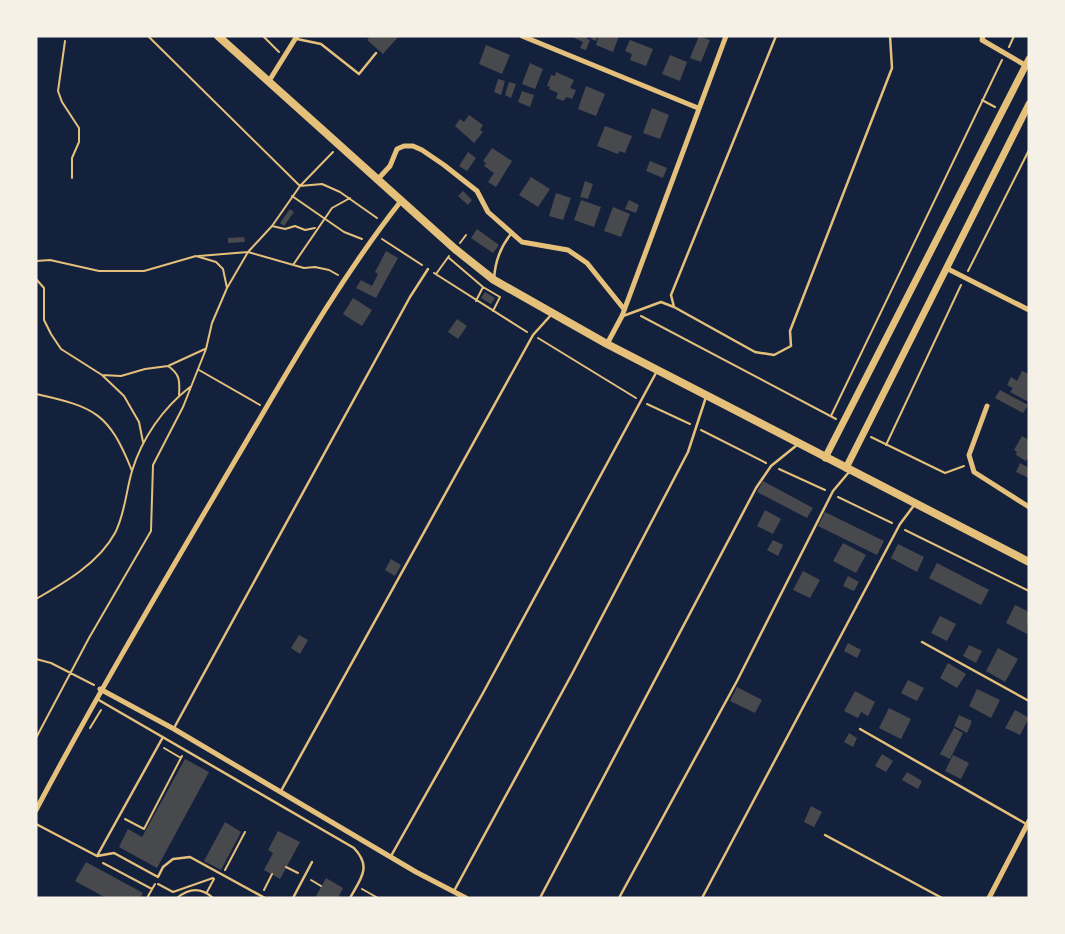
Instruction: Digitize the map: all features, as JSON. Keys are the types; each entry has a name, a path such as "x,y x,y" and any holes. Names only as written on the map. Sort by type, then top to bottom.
{"main road":[{"path":"218,36 455,249 494,280 706,397 1029,562"},
{"path":"825,458 1027,62"},
{"path":"848,469 946,268 1028,108"}],"street":[{"path":"522,36 698,108"},
{"path":"607,344 622,316 726,36"},
{"path":"983,36 982,40 1005,55 1027,62"},
{"path":"269,81 296,38"},
{"path":"378,179 390,166 397,149 404,146 422,150 477,191 488,212 522,242 568,250 587,263 624,310"},
{"path":"36,810 100,689 266,408 345,278 401,201"},
{"path":"946,268 1029,310"},
{"path":"987,406 970,455 974,472 1029,507"},
{"path":"100,689 174,729 466,898"},
{"path":"989,898 1028,824"}],"lane":[{"path":"674,307 671,295 776,36"},
{"path":"622,316 661,302 674,307 754,352 774,355 791,346 790,331 892,68 890,36"},
{"path":"296,38 321,44 359,74 376,53"},
{"path":"494,280 495,268 506,240 511,234"},
{"path":"174,729 410,297 428,269"},
{"path":"281,792 533,335 552,313"},
{"path":"391,856 657,371"},
{"path":"454,891 573,672 688,452 706,397"},
{"path":"540,898 756,488 771,466 798,444"},
{"path":"620,898 737,681 833,491 848,469"},
{"path":"702,898 900,524 916,504"},
{"path":"922,642 1029,701"},
{"path":"96,698 354,848 362,856 364,874 350,898"},
{"path":"860,729 1028,824"},
{"path":"97,856 163,737"},
{"path":"36,824 97,856 114,853 158,877 163,868 173,859 190,857 265,898"},
{"path":"825,835 942,898"},
{"path":"294,898 312,862"}],"path":[{"path":"148,36 300,186 322,184 350,198 384,223"},
{"path":"262,36 285,56"},
{"path":"632,312 830,416 1014,36"},
{"path":"65,41 58,91 62,102 78,128 79,142 72,158 72,178"},
{"path":"36,738 149,534 152,468 192,386 206,349 212,323 227,288 248,252 272,226 292,196 340,145"},
{"path":"974,472 964,466 945,473 886,446 964,277 1029,150"},
{"path":"292,196 344,232 370,242"},
{"path":"292,265 316,228 332,208 350,198"},
{"path":"272,226 285,229 295,226 305,230 316,228"},
{"path":"36,261 50,260 99,270 144,271 196,256 248,252 292,265 322,268 345,278"},
{"path":"196,256 216,262 223,269 227,288"},
{"path":"448,257 483,287 500,297 493,311"},
{"path":"36,278 44,288 44,320 51,334 61,349 102,375 124,396 138,422 143,442"},
{"path":"476,301 483,287"},
{"path":"102,375 121,376 145,369 168,366 206,349"},
{"path":"168,366 177,372 180,381 179,396"},
{"path":"198,369 266,408"},
{"path":"36,600 60,585 97,556 114,535 121,518 132,471 143,442 168,407 192,386"},
{"path":"36,394 74,403 102,418 120,440 132,471"},
{"path":"36,658 71,672 100,689"},
{"path":"158,745 181,758"},
{"path":"119,815 144,829 185,750"},
{"path":"97,856 98,860 152,889"},
{"path":"261,896 272,874"},
{"path":"147,898 158,877"},
{"path":"207,892 216,877"},
{"path":"357,886 378,898"},
{"path":"178,898 186,892 196,889 207,892 213,898"}],"building":[{"path":"367,36 399,36 383,54 367,40 369,38"},
{"path":"570,36 588,36 587,39 590,40 586,50 580,48 583,42"},
{"path":"592,36 598,36 596,41 591,39"},
{"path":"599,36 619,36 613,52 596,45"},
{"path":"699,36 710,40 701,62 690,58"},
{"path":"630,40 653,49 646,66 630,60 632,54 625,51"},
{"path":"486,45 510,55 502,74 479,64"},
{"path":"670,55 687,62 680,81 662,74"},
{"path":"530,63 543,69 535,89 522,84"},
{"path":"556,72 574,80 570,88 576,90 572,99 567,97 563,101 556,98 558,93 547,86 551,75 555,76"},
{"path":"498,79 505,81 501,95 494,92"},
{"path":"509,82 516,84 511,98 505,95"},
{"path":"586,86 605,94 596,116 578,109"},
{"path":"522,91 534,95 530,107 518,102"},
{"path":"652,108 669,115 660,139 643,133"},
{"path":"469,115 483,125 480,130 483,132 474,143 455,126 460,119 464,122"},
{"path":"605,126 632,136 625,153 620,151 618,154 597,146"},
{"path":"492,148 512,161 496,187 488,182 494,173 484,166 486,163 483,161"},
{"path":"468,152 476,158 467,171 459,166"},
{"path":"650,161 667,168 663,178 646,171"},
{"path":"531,177 550,189 538,207 519,195"},
{"path":"585,181 593,184 588,199 580,197"},
{"path":"463,191 472,200 468,205 458,196"},
{"path":"556,193 571,198 563,220 549,216"},
{"path":"581,200 601,207 594,227 574,220"},
{"path":"629,200 639,205 636,213 625,209"},
{"path":"613,207 630,214 621,237 604,231"},
{"path":"290,209 294,212 284,226 280,223"},
{"path":"477,229 499,245 493,253 471,238"},
{"path":"244,237 245,242 228,243 228,238"},
{"path":"386,251 398,258 376,298 356,288 361,280 372,286 378,274 375,272"},
{"path":"485,292 495,298 491,304 481,298"},
{"path":"353,298 372,310 362,326 343,314"},
{"path":"457,319 467,326 458,339 448,332"},
{"path":"1022,371 1029,374 1029,402 1010,392 1013,388 1007,385 1011,377 1017,381"},
{"path":"1000,390 1028,405 1023,413 995,398"},
{"path":"1022,436 1029,440 1029,457 1026,461 1016,455 1017,452 1014,450"},
{"path":"1020,463 1029,468 1029,478 1016,472"},
{"path":"763,481 813,508 807,518 757,492"},
{"path":"765,510 781,519 773,534 757,526"},
{"path":"825,512 884,541 877,555 818,526"},
{"path":"773,540 783,545 778,556 767,550"},
{"path":"843,543 866,555 856,573 833,561"},
{"path":"898,544 924,557 917,572 891,558"},
{"path":"391,559 401,565 395,576 385,570"},
{"path":"937,563 989,590 981,605 929,578"},
{"path":"803,571 820,580 810,598 793,590"},
{"path":"848,576 859,582 854,591 843,586"},
{"path":"1015,605 1029,612 1027,634 1006,623"},
{"path":"940,616 956,624 947,641 931,633"},
{"path":"299,635 308,640 300,654 291,648"},
{"path":"848,643 861,650 857,658 844,651"},
{"path":"969,645 982,651 976,663 963,656"},
{"path":"998,648 1018,659 1005,682 986,671"},
{"path":"948,663 966,674 957,688 940,678"},
{"path":"908,680 924,688 917,701 901,693"},
{"path":"737,687 762,700 755,713 730,701"},
{"path":"977,689 1000,700 991,718 969,706"},
{"path":"855,691 875,702 868,716 861,712 858,718 844,711"},
{"path":"889,708 911,719 901,739 879,728"},
{"path":"1015,710 1029,718 1020,735 1005,728"},
{"path":"959,715 972,721 967,733 954,726"},
{"path":"954,728 963,733 950,759 940,754"},
{"path":"849,733 857,738 853,747 844,742"},
{"path":"882,754 893,761 886,772 875,766"},
{"path":"953,755 969,763 961,779 945,771"},
{"path":"185,759 209,772 157,868 119,847 128,829 142,837"},
{"path":"907,772 922,781 918,789 902,780"},
{"path":"811,806 822,812 814,827 804,822"},
{"path":"225,822 241,832 221,870 204,861"},
{"path":"278,831 300,842 280,879 264,870 273,853 268,850"},
{"path":"86,862 143,893 140,898 106,898 75,881"},
{"path":"326,878 343,888 338,898 315,898"}]}
